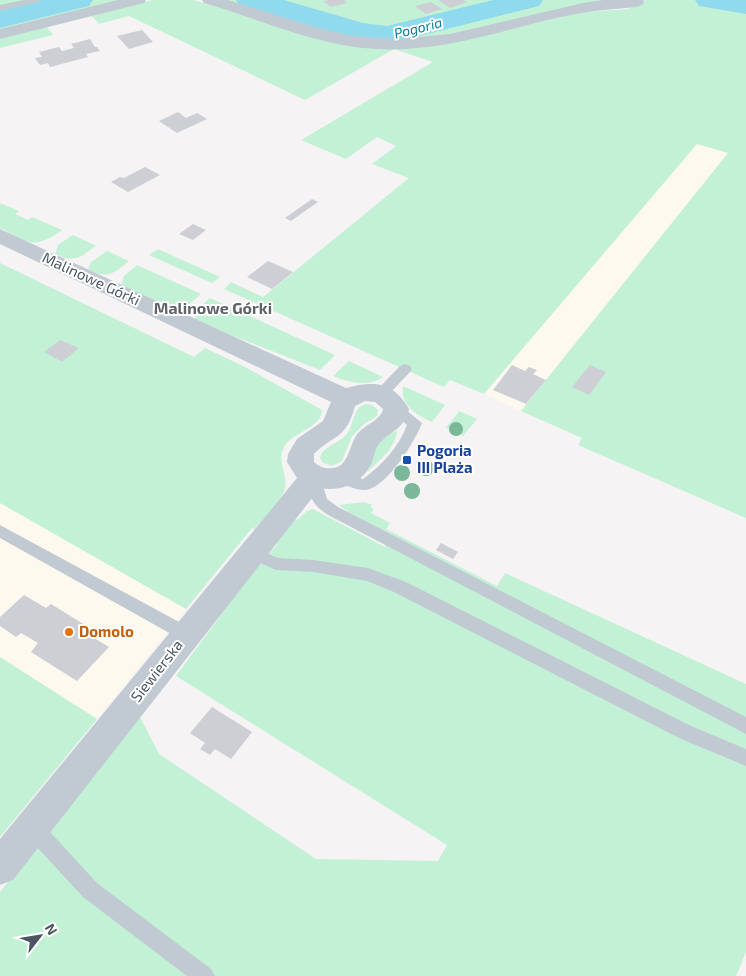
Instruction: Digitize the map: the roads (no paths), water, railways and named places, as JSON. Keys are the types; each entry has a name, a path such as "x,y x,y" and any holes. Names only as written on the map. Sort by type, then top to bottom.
{"street":[{"path":"0,34 138,0"},
{"path":"210,0 307,32 356,42 401,45 438,41 578,9 636,1"},
{"name":"Malinowe Górki","path":"0,236 346,399"},
{"path":"328,477 303,468 300,455 308,444 327,433 335,425 343,402 346,399 365,392 389,402"},
{"name":"Siewierska","path":"0,867 253,553 328,477 354,470 365,443 373,434 390,423 396,416 389,402"}],"lane":[{"path":"0,8 36,0"},
{"path":"389,402 404,369"},
{"path":"328,477 320,502 333,512 746,726"},
{"path":"0,531 186,634"},
{"path":"253,553 276,564 314,566 368,575 400,587 668,724 746,758"},
{"path":"32,827 90,890 204,976"}],"waterway":[{"name":"Pogoria","path":"0,19 78,0"},
{"name":"Pogoria","path":"251,0 361,32 387,35 528,0"},
{"name":"Pogoria","path":"710,0 746,5"}],"place":[{"name":"Pogoria III Plaża","path":"407,460"},
{"name":"Domolo","path":"69,632"}],"district":[{"name":"Malinowe Górki","path":"213,308"}]}
